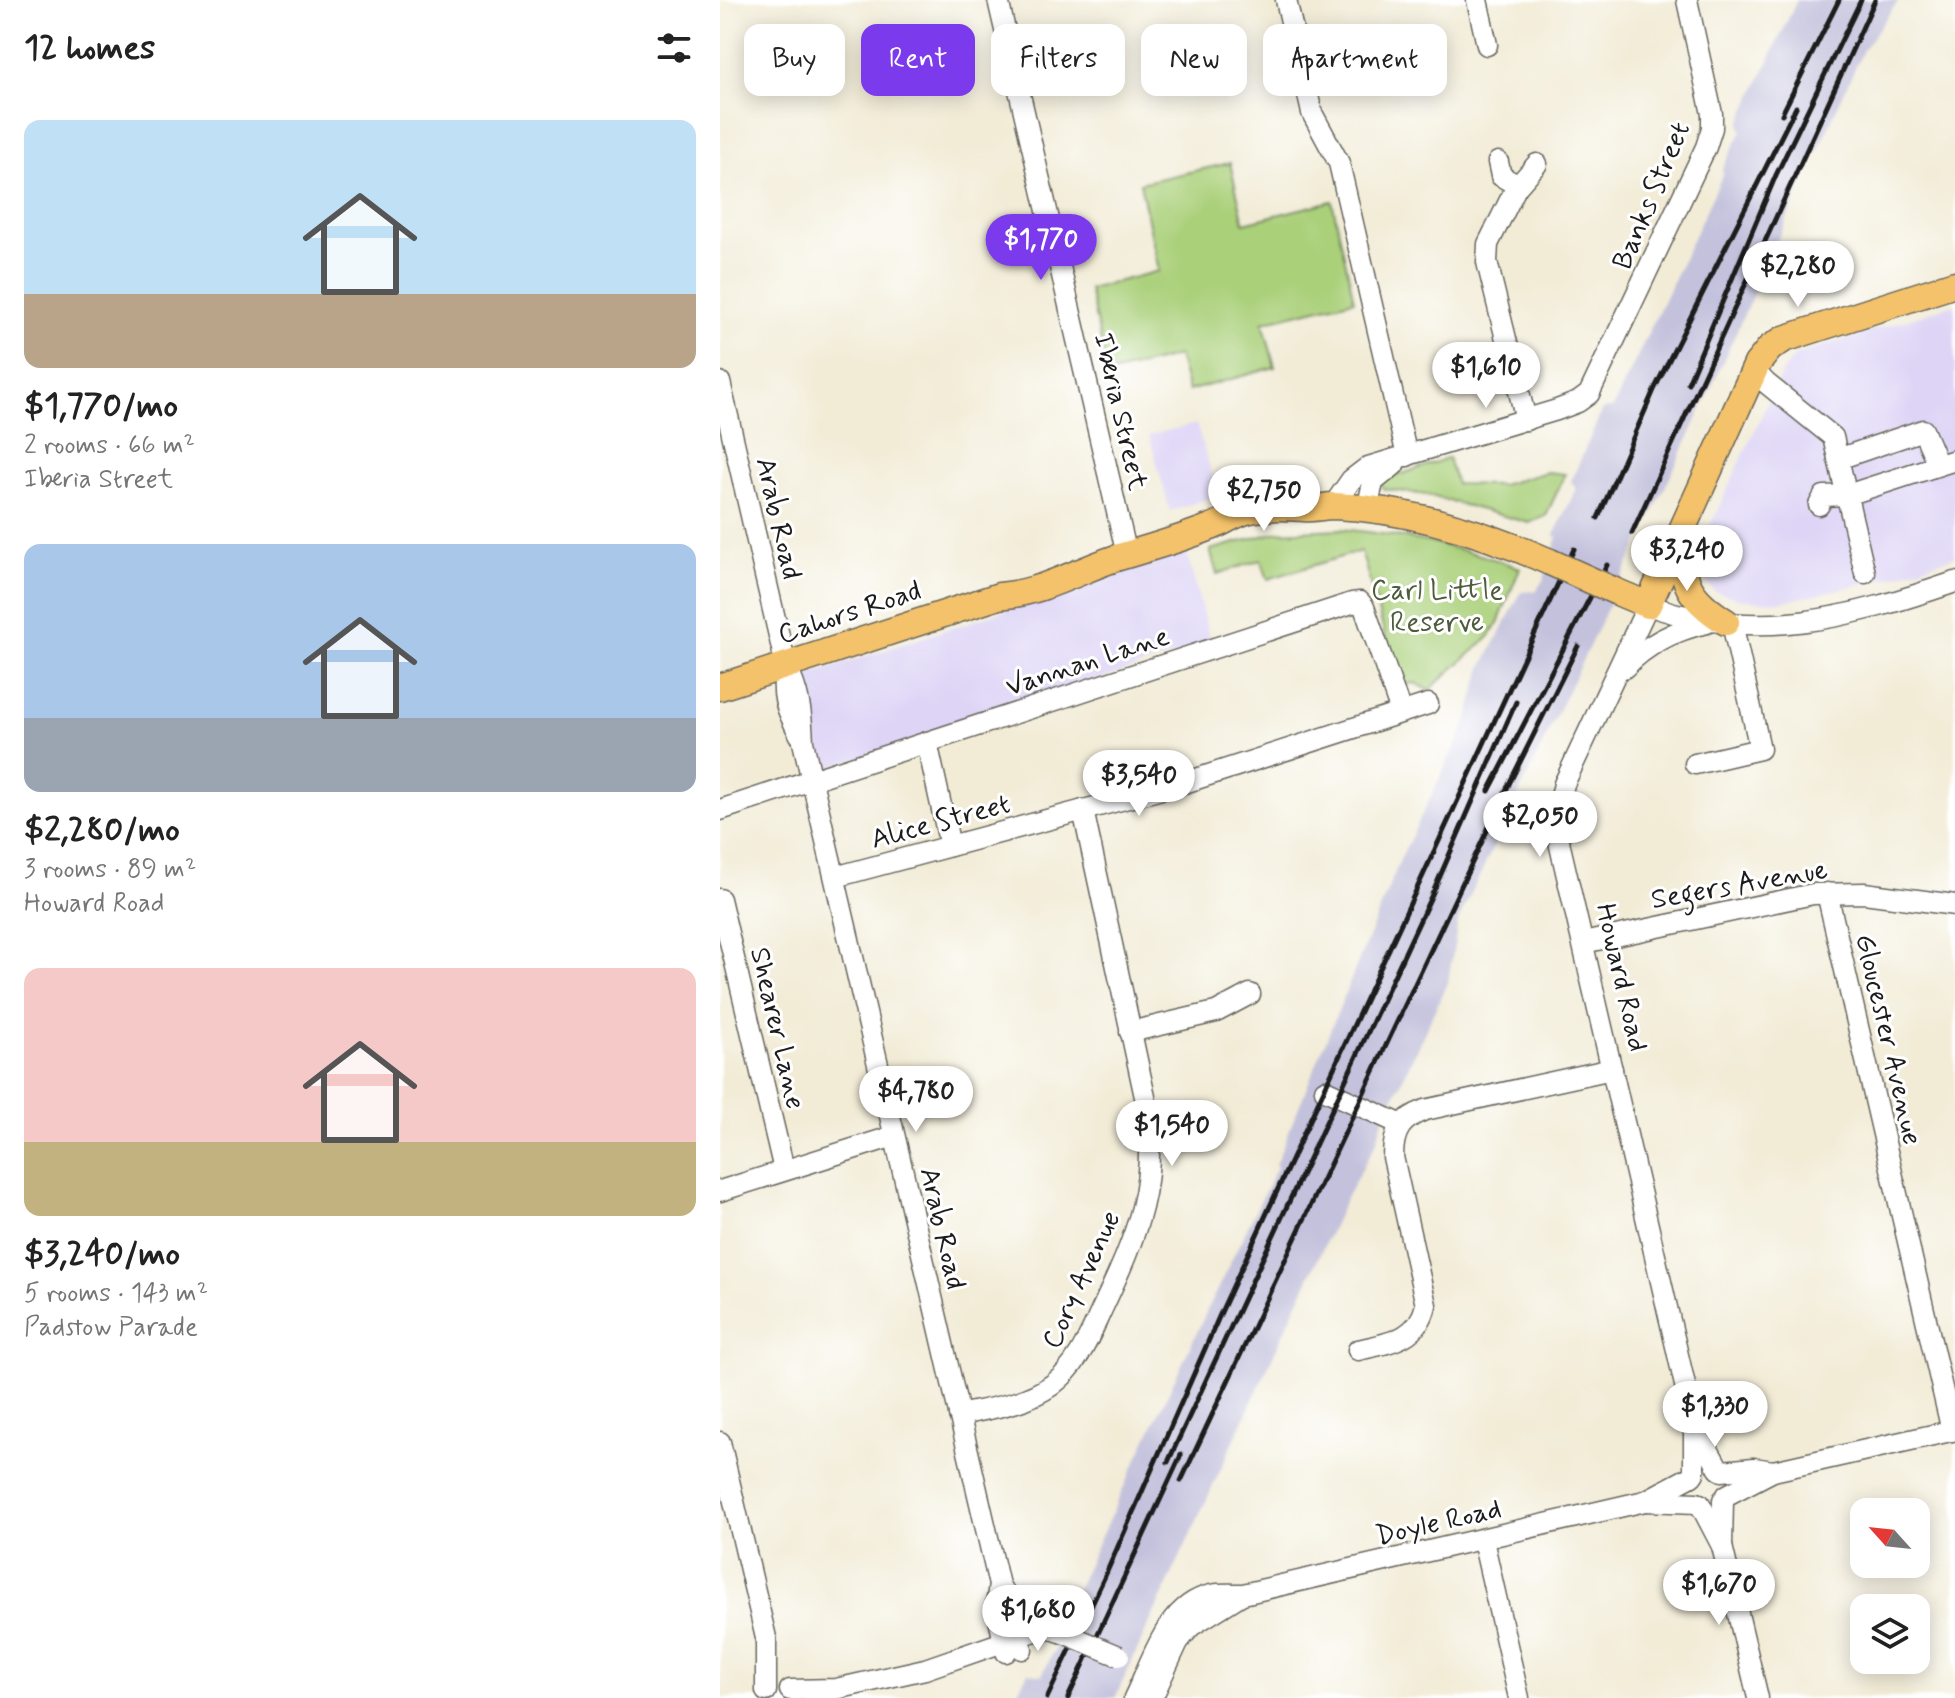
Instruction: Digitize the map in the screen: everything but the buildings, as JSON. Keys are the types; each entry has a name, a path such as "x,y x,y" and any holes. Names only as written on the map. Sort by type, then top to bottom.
{"main road":[{"name":"Howard Road","path":"1648,605 1754,370 1770,348 1784,339 1955,284"},
{"name":"Cahors Road","path":"720,687 999,596 1016,585 1073,566 1093,565 1127,555 1215,526 1247,510 1281,505 1367,510 1471,530 1648,605"},
{"path":"1686,524 1682,562 1686,583 1699,602 1724,622"}],"street":[{"name":"Iberia Street","path":"998,0 1127,555"},
{"path":"1286,0 1312,113 1339,163 1407,456"},
{"path":"1477,0 1487,45"},
{"name":"Banks Street","path":"1526,420 1582,400 1589,394 1706,147 1712,128 1710,99 1687,0"},
{"path":"1498,162 1501,176 1515,184 1516,188"},
{"path":"1333,506 1344,487 1358,474 1384,461 1526,420 1487,262 1488,244 1516,188 1537,164"},
{"path":"1754,370 1833,437 1865,573"},
{"name":"Arab Road","path":"720,382 786,666 796,685 802,708 803,742 999,1585 1011,1605 1013,1645"},
{"path":"1819,505 1824,496 1847,495 1946,462 1923,430 1838,459"},
{"path":"1367,510 1373,482 1407,456"},
{"path":"1648,605 1671,613 1766,626 1812,621 1873,608 1955,582"},
{"name":"Vannan Lane","path":"720,810 1360,602 1401,712"},
{"name":"Howard Road","path":"1648,605 1564,784 1557,807 1557,832 1694,1424 1693,1474"},
{"path":"1612,681 1650,645 1685,629 1724,622"},
{"path":"1695,764 1760,749 1724,622"},
{"name":"Alice Street","path":"835,877 1184,783 1428,704"},
{"path":"927,742 950,846"},
{"name":"Cory Avenue","path":"959,1415 1022,1401 1055,1383 1078,1359 1124,1263 1143,1211 1151,1154 1145,1097 1083,810"},
{"name":"Segers Avenue","path":"1583,943 1798,896 1827,893 1864,893 1955,905"},
{"name":"Gloucester Avenue","path":"1827,893 1954,1430"},
{"name":"Shearer Lane","path":"720,899 784,1170"},
{"path":"1130,1032 1216,1012 1250,994"},
{"path":"1358,1350 1399,1340 1413,1331 1423,1318 1426,1305 1393,1157 1393,1139 1400,1124 1425,1110 1612,1069"},
{"path":"1325,1090 1400,1124"},
{"path":"720,1191 894,1136"},
{"name":"Howard Road","path":"1694,1424 1720,1470"},
{"path":"1698,1504 1712,1506 1773,1471 1954,1430"},
{"path":"720,1442 766,1638 791,1693"},
{"path":"1758,1698 1722,1546 1689,1490 1693,1474 1706,1467 1773,1471"},
{"path":"1720,1470 1729,1484 1725,1497 1722,1546"},
{"name":"Doyle Road","path":"1152,1698 1164,1635 1185,1608 1203,1597 1243,1594 1645,1501 1693,1474"},
{"name":"Doyle Road","path":"1645,1501 1698,1504"},
{"path":"1483,1540 1519,1698"},
{"path":"761,1696 777,1686 791,1693 828,1694 925,1669 964,1666 1044,1629 1066,1634 1155,1673"},
{"path":"761,1696 766,1638"},
{"name":"Doyle Road","path":"1134,1698 1155,1673"}],"shaded area":[{"path":"1797,0 1899,0 1863,50 1818,150 1804,169 1807,174 1691,433 1458,921 1448,982 1381,1125 1377,1141 1345,1200 1115,1698 1014,1698 1028,1672 1042,1675 1072,1615 1066,1611 1277,1167 1275,1165 1400,860 1467,722 1482,668 1521,592 1536,591 1544,579 1558,537 1554,535 1576,489 1571,481 1603,409 1613,408 1723,174 1722,169 1742,131 1740,123"},
{"path":"1955,304 1955,556 1888,578 1791,600 1767,602 1740,599 1714,591 1701,574 1702,543 1782,372 1796,355"},
{"path":"1196,424 1219,495 1170,511 1149,435"},
{"path":"1186,550 1211,643 824,769 804,677"}],"green space":[{"path":"1230,163 1244,223 1332,201 1354,300 1263,322 1275,367 1188,391 1178,356 1108,374 1089,289 1159,271 1140,183"},
{"path":"1448,458 1456,484 1501,485 1547,472 1565,474 1546,516 1529,523 1427,495 1384,489 1381,485 1384,480"},
{"name":"Carl Little Reserve","path":"1341,529 1432,543 1520,568 1498,623 1489,637 1429,690 1415,683 1403,685 1398,680 1361,551 1268,579 1261,560 1217,574 1210,550 1277,532"}],"railway":[{"path":"1782,114 1839,0"},
{"path":"1688,383 1776,175 1861,0"},
{"path":"1632,533 1875,0"},
{"path":"1598,518 1654,390 1796,107"},
{"path":"1047,1698 1105,1576 1222,1310 1574,549"},
{"path":"1489,791 1607,565"},
{"path":"1181,1481 1510,782 1578,646"},
{"path":"1168,1462 1434,890 1516,702"},
{"path":"1068,1698 1181,1455"}]}
